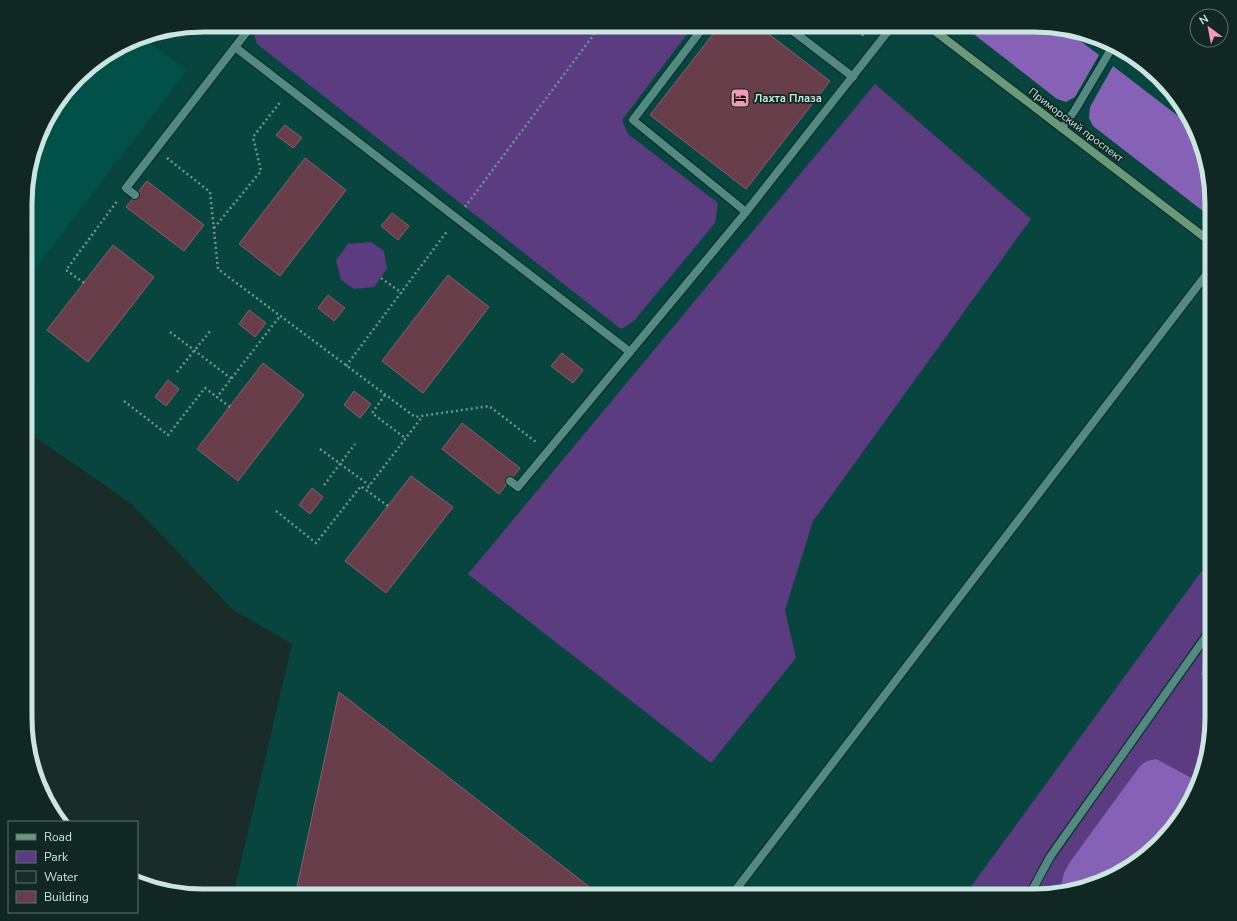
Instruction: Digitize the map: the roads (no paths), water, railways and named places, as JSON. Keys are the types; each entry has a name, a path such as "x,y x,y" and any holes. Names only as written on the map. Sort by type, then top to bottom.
{"street":[{"name":"Приморский проспект","path":"936,32 1205,237"}],"lane":[{"path":"135,195 126,188 247,32"},
{"path":"700,32 633,120 746,212"},
{"path":"794,32 852,77"},
{"path":"510,480 518,487 746,212 887,32"},
{"path":"235,47 630,352"},
{"path":"1062,128 1075,110 1110,51"},
{"path":"736,889 1205,276"},
{"path":"1034,889 1050,857 1205,638"}],"water":[{"path":"32,435 132,504 232,609 292,644 235,889 181,888 138,876 138,821 66,821 55,803 41,773 35,751 32,729"}],"place":[{"name":"Лахта Плаза","path":"740,98"}]}
